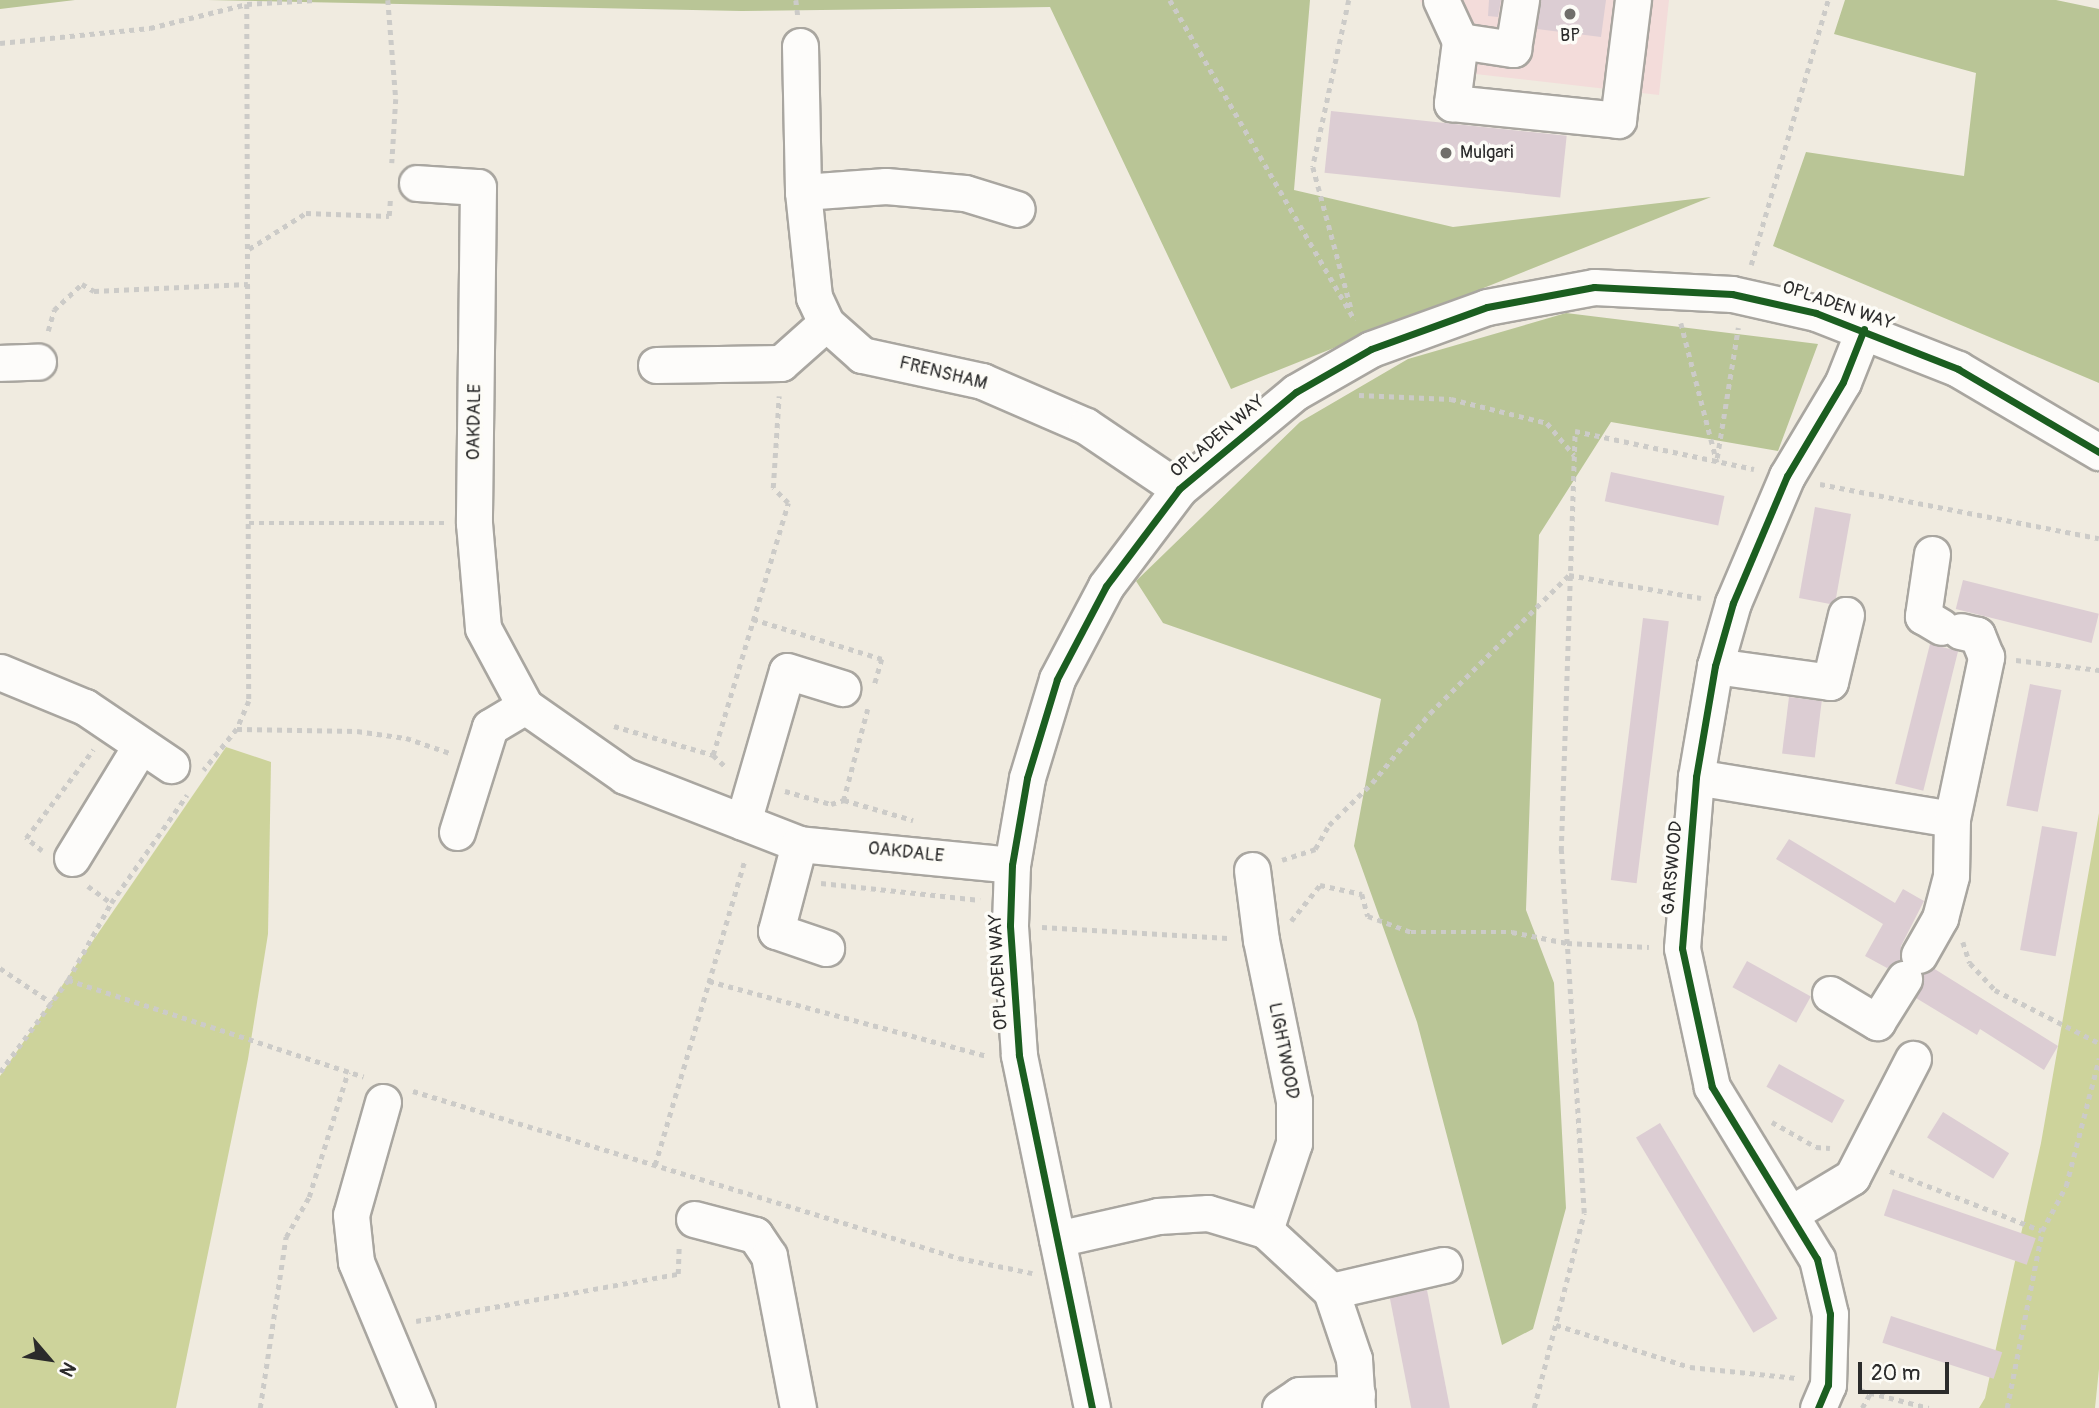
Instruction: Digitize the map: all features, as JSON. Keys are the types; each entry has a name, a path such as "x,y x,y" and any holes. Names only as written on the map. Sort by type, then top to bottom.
{"street":[{"path":"1441,0 1460,41 1452,103 1618,120 1633,0"},
{"path":"1460,41 1513,48 1521,0"},
{"name":"FRENSHAM","path":"800,46 803,192 814,297 826,323 863,355 982,382 1086,426 1179,489"},
{"name":"OAKDALE","path":"400,182 478,187 474,523 483,628 525,706 625,776 799,844 1012,865"},
{"path":"803,192 886,186 965,193 1017,209"},
{"name":"OPLADEN WAY","path":"1092,1408 1019,1055 1010,925 1012,865 1027,778 1057,679 1106,586 1179,489 1363,334 1594,287 1681,289 1770,299 1864,329 1958,369 2099,452"},
{"path":"656,365 781,363 826,323"},
{"name":"GARSWOOD","path":"1823,1396 1830,1314 1817,1259 1792,1213 1712,1087 1682,948 1696,777 1715,666 1733,603 1787,476 1843,382 1864,329"},
{"path":"0,363 38,362"},
{"path":"1829,994 1877,1022 1940,918 1951,876 1952,819 1986,657 1977,635 1950,629 1923,616 1932,554"},
{"path":"1715,666 1830,682 1846,615"},
{"path":"743,822 752,781 787,671 842,688"},
{"path":"0,672 86,707 187,777"},
{"path":"457,832 490,727 525,706"},
{"path":"72,858 141,745"},
{"path":"1696,777 1952,819"},
{"path":"799,844 776,932 826,948"},
{"name":"LIGHTWOOD","path":"1252,870 1261,940 1294,1101 1294,1143 1265,1230"},
{"path":"1792,1213 1852,1177 1913,1059"},
{"path":"385,1090 351,1215 356,1262 417,1408"},
{"path":"1057,1239 1158,1216 1209,1213 1265,1230 1331,1291 1354,1359 1357,1401 1299,1395 1280,1408"},
{"path":"687,1229 755,1235 769,1256 798,1408"},
{"path":"1331,1291 1444,1265"}],"path":[{"path":"0,43 150,28 247,4 316,0"},
{"path":"248,249 306,213 389,216 400,182 388,0"},
{"path":"1170,0 1363,334"},
{"path":"1349,0 1313,167 1363,334"},
{"path":"1751,266 1828,0"},
{"path":"0,1072 68,980 187,777 237,729 249,701 247,4"},
{"path":"38,362 54,310 82,285 94,291 248,284"},
{"path":"1679,312 1717,462"},
{"path":"1717,462 1738,324"},
{"path":"713,755 789,503 773,488 781,363"},
{"path":"1350,395 1451,399 1547,424 1574,456"},
{"path":"1534,1408 1584,1213 1561,851 1575,431 1761,470"},
{"path":"1815,483 2099,538"},
{"path":"249,523 474,523"},
{"path":"1569,575 1733,603"},
{"path":"1252,870 1315,849 1329,825 1372,783 1430,713 1569,575"},
{"path":"753,619 882,659 844,800"},
{"path":"1986,657 2099,670"},
{"path":"610,725 713,755 735,776 831,804 844,800 924,824"},
{"path":"237,729 357,731 406,738 452,753"},
{"path":"26,838 93,750"},
{"path":"655,1165 745,860"},
{"path":"810,882 981,900"},
{"path":"1010,925 1261,940 1292,920 1320,885 1362,894 1368,916 1411,932 1512,932 1567,943 1682,948"},
{"path":"1940,918 1960,930 1970,963 1996,990 2099,1043"},
{"path":"0,968 52,1003"},
{"path":"68,980 348,1072 385,1090 655,1165 959,1258 1067,1280"},
{"path":"709,981 995,1058"},
{"path":"2007,1408 2042,1231 2066,1186 2099,1058"},
{"path":"260,1408 286,1237 309,1197 348,1072"},
{"path":"381,1327 678,1274 687,1229"},
{"path":"1556,1325 1690,1367 1776,1373 1823,1396 1871,1392 1929,1408"},
{"path":"1862,1408 1871,1392"}],"shaded area":[{"path":"1420,0 1669,0 1659,95 1449,71 1442,44"}],"green space":[{"path":"0,0 75,0 0,9"},
{"path":"208,0 1310,0 1294,190 1453,227 1711,197 1231,389 1050,7 742,11"},
{"path":"1845,0 2056,0 2099,9 2099,383 1773,246 1806,152 1964,176 1976,73 1834,34"},
{"path":"1566,313 1818,344 1778,451 1611,422 1539,535 1526,910 1554,983 1566,1208 1533,1329 1502,1345 1417,1022 1354,846 1381,699 1163,623 1136,581 1300,422 1408,359"},
{"path":"226,747 271,762 268,934 248,1059 176,1408 0,1408 0,1076"},
{"path":"2099,813 2099,1369 2095,1408 1979,1408 1985,1398 2041,1143"}],"building":[{"path":"1489,0 1501,0 1498,17 1488,16"},
{"name":"BP","path":"1541,0 1606,0 1601,37 1537,29"},
{"name":"Mulgari","path":"1331,111 1567,136 1560,197 1325,173"},
{"path":"1611,472 1724,496 1718,525 1605,501"},
{"path":"1815,507 1851,514 1836,598 1830,604 1799,598"},
{"path":"1963,580 2099,614 2092,643 1956,609"},
{"path":"1643,618 1669,621 1637,883 1611,880"},
{"path":"1930,644 1958,651 1923,791 1895,784"},
{"path":"2030,684 2061,690 2038,812 2006,806"},
{"path":"1789,697 1822,701 1815,758 1782,754"},
{"path":"2042,826 2077,832 2056,956 2020,950"},
{"path":"1789,839 1895,903 1903,889 1924,901 1901,946 1900,960 1887,968 1865,956 1883,924 1776,859"},
{"path":"1747,961 1811,996 1796,1023 1732,987"},
{"path":"1933,968 2058,1046 2044,1070 1980,1029 1977,1035 1916,998 1923,974"},
{"path":"1779,1064 1845,1100 1832,1123 1766,1087"},
{"path":"1943,1112 2009,1153 1993,1179 1927,1137"},
{"path":"1660,1123 1777,1318 1753,1333 1636,1137"},
{"path":"1893,1189 2036,1238 2027,1265 1884,1215"},
{"path":"1427,1290 1450,1408 1411,1408 1390,1297"},
{"path":"1891,1316 2002,1352 1994,1379 1882,1343"}],"cycle path":[{"path":"1092,1408 1019,1055 1010,925 1012,865 1027,778 1057,679 1106,586 1179,489 1296,392 1371,349 1487,307 1594,287 1732,294 1816,313 1958,369 2099,452"},
{"path":"1818,1408 1828,1385 1830,1314 1817,1259 1712,1087 1682,948 1696,777 1715,666 1733,603 1787,476 1843,382 1864,329"}],"place":[{"name":"BP","path":"1570,14"},
{"name":"Mulgari","path":"1446,153"}]}
